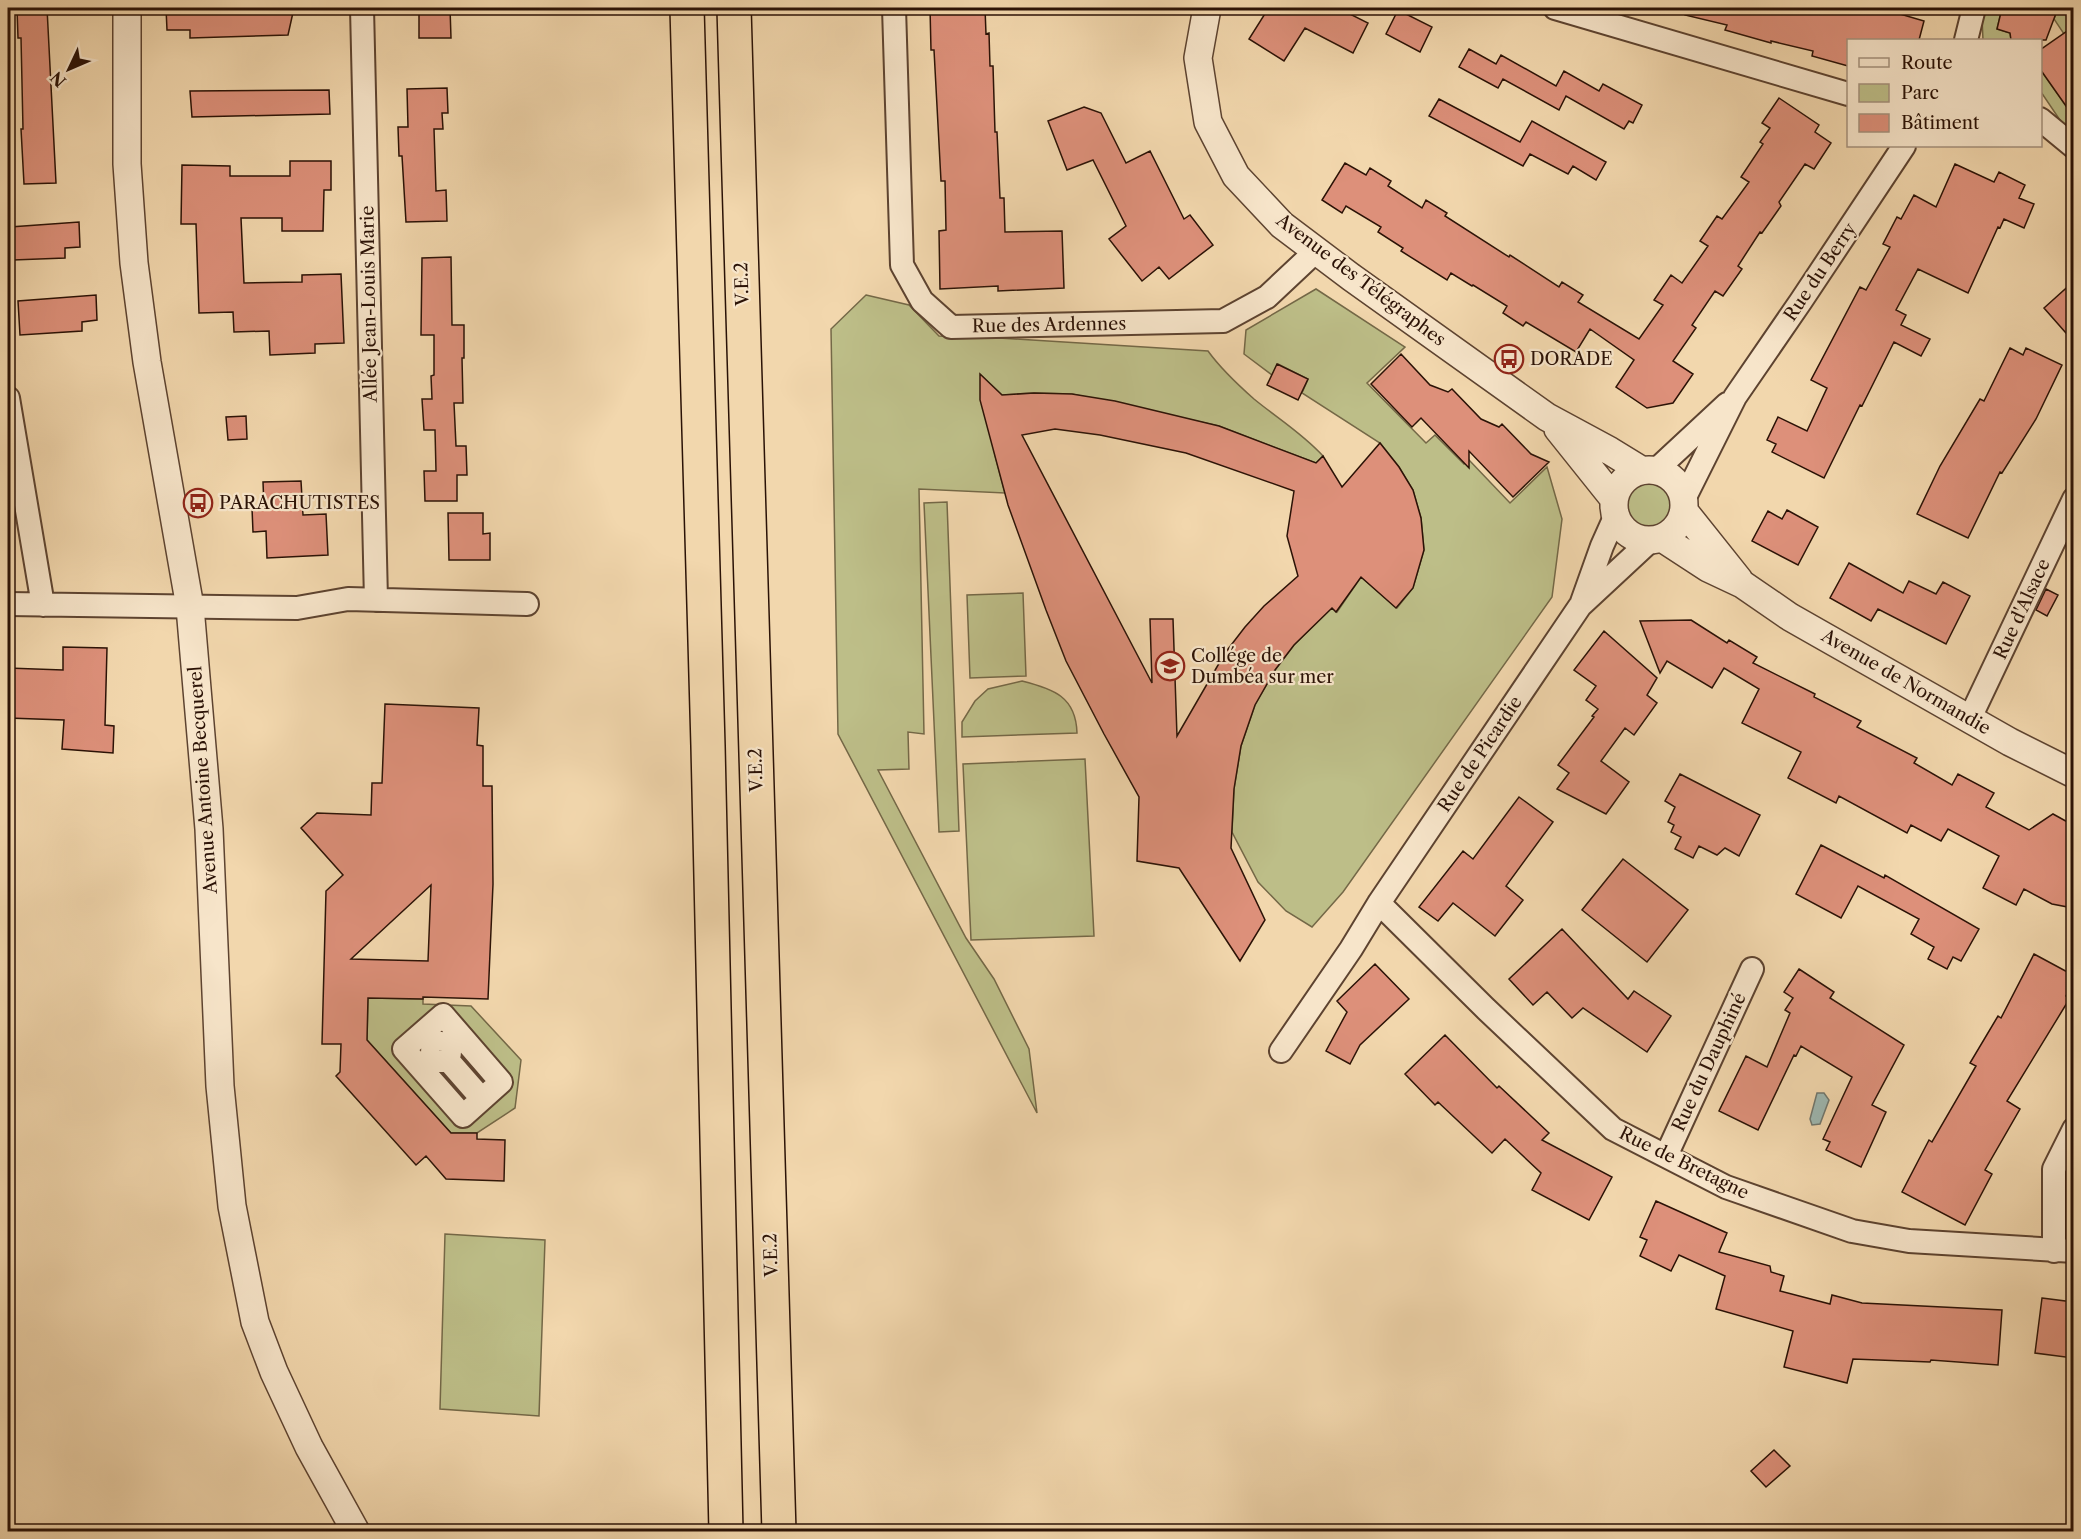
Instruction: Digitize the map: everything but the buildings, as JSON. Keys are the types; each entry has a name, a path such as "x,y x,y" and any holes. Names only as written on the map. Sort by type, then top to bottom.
{"highway":[{"path":"687,8 708,722 726,1532"},
{"name":"V.E.2","path":"734,8 778,1532"}],"street":[{"name":"Avenue Antoine Becquerel","path":"127,8 127,164 134,263 147,362 190,607 209,829 220,1086 232,1206 255,1322 274,1372 309,1447 356,1532"},
{"name":"Allée Jean-Louis Marie","path":"362,8 376,600"},
{"name":"Rue des Ardennes","path":"894,8 902,265 922,301 951,327 1223,321 1267,297 1316,251"},
{"name":"Avenue des Télégraphes","path":"1207,8 1198,58 1208,122 1236,176 1282,225 1547,417 1648,470"},
{"path":"1555,8 1847,94"},
{"path":"1966,39 1974,8"},
{"path":"2042,121 2073,147"},
{"name":"Rue du Berry","path":"1684,505 1735,397 1903,147"},
{"name":"Rue du Berry","path":"1648,470 1735,397"},
{"path":"8,398 14,468 43,605"},
{"name":"Avenue des Télégraphes","path":"1547,417 1589,466 1615,508"},
{"path":"1648,470 1666,474 1674,480 1681,489 1684,505 1680,523 1672,532 1656,539 1641,540 1625,532 1615,508 1617,489 1623,480 1631,474 1648,470"},
{"name":"Rue d'Alsace","path":"1970,718 2073,499"},
{"name":"Avenue de Normandie","path":"1684,505 1742,584"},
{"name":"Rue de Picardie","path":"1281,1051 1580,606 1615,508"},
{"name":"Avenue de Normandie","path":"1656,539 1742,584 1790,616 2010,742 2073,774"},
{"name":"Rue de Picardie","path":"1580,606 1656,539"},
{"path":"8,604 297,608 348,599 527,604"},
{"name":"Rue de Bretagne","path":"1379,903 1486,1009 1613,1129 1726,1187 1852,1231 1909,1241 2064,1251"},
{"name":"Rue du Dauphiné","path":"1666,1156 1752,969"},
{"path":"439,1049 486,1064 501,1082 463,1116 447,1098 439,1049"},
{"path":"439,1049 482,1099"},
{"path":"447,1098 486,1064"},
{"path":"2064,1251 2054,1169 2073,1129"}],"green space":[{"path":"1984,8 2002,8 1997,29 2010,33 2011,39 1983,39"},
{"path":"2058,8 2073,8 2073,27 2064,34 2054,19"},
{"path":"2042,72 2073,116 2073,133 2070,135 2042,93"},
{"path":"1316,289 1405,347 1367,383 1426,443 1435,435 1464,464 1469,460 1510,503 1547,467 1562,519 1552,597 1343,892 1312,927 1286,911 1258,882 1232,832 1234,789 1241,746 1255,705 1275,670 1294,645 1319,620 1327,602 1337,612 1361,577 1397,608 1413,588 1424,550 1421,518 1413,490 1380,443 1302,393 1308,379 1278,364 1272,375 1244,354 1246,330"},
{"path":"866,295 909,305 939,336 1208,351 1241,388 1307,440 1323,456 1316,463 1219,426 1072,394 1002,395 981,375 995,455 1005,493 919,489 924,734 908,732 909,769 878,770 966,938 994,979 1029,1049 1037,1113 838,734 831,329"},
{"path":"1649,482 1665,489 1672,505 1665,521 1649,528 1633,521 1626,505 1633,489"},
{"path":"947,502 959,831 939,832 924,503"},
{"path":"1023,593 1026,676 970,678 967,595"},
{"path":"1022,681 1044,687 1061,696 1072,711 1077,733 962,737 962,722 975,701 988,689"},
{"path":"1085,759 1094,936 971,940 963,764"},
{"path":"368,998 423,999 423,1004 471,1006 521,1060 515,1108 477,1133 451,1133 367,1040"},
{"path":"445,1234 545,1240 539,1416 440,1409"}],"water":[{"path":"1817,1093 1824,1093 1829,1100 1820,1124 1812,1125 1810,1119"}],"place":[{"name":"DORADE","path":"1509,359"},
{"name":"PARACHUTISTES","path":"198,503"},
{"name":"Collége de Dumbéa sur mer","path":"1170,666"}]}
